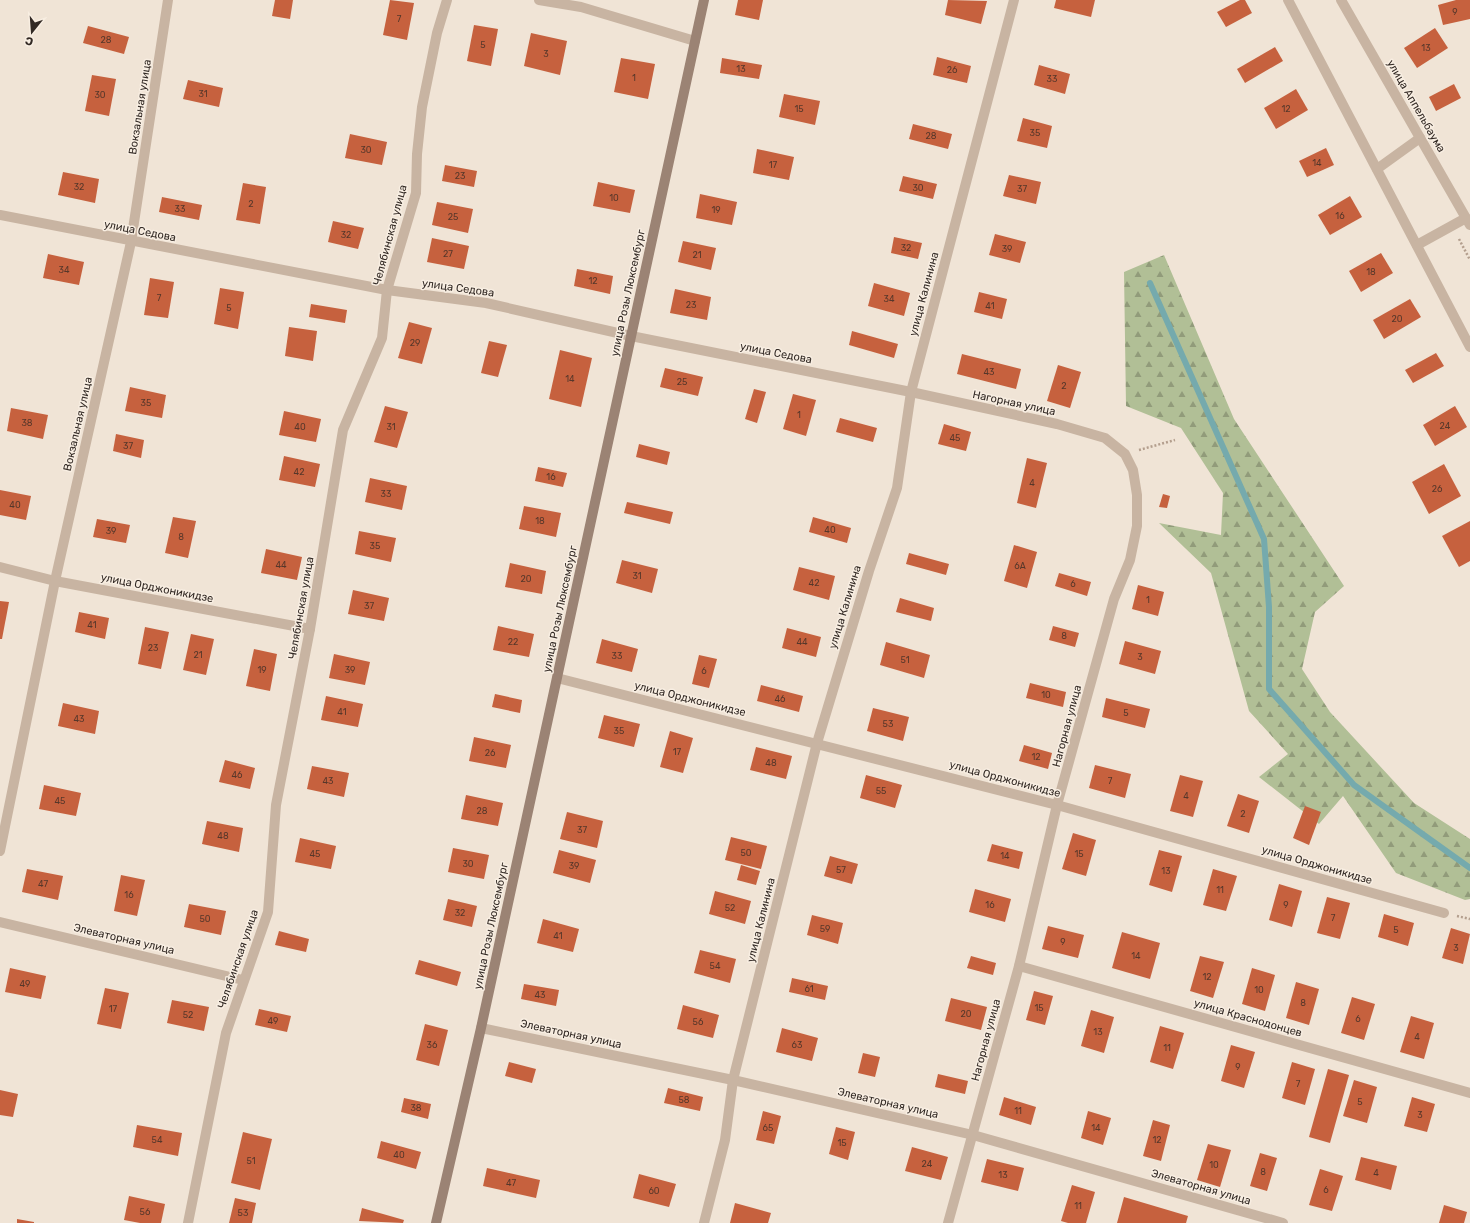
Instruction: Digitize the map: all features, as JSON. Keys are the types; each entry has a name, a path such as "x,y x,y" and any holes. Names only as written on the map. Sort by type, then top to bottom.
{"street":[{"name":"Вокзальная улица","path":"0,851 55,581 131,242 168,0"},
{"name":"Челябинская улица","path":"188,1223 226,1033 243,980 268,912 276,805 310,629 343,430 382,338 387,290 416,193 417,154 422,107 437,33 447,0"},
{"path":"539,0 581,7 695,42"},
{"name":"улица Розы Люксембург","path":"436,1223 481,1028 704,0"},
{"name":"улица Калинина","path":"704,1223 725,1140 733,1080 817,743 869,571 897,488 911,392 1014,0"},
{"path":"1288,0 1417,245 1468,336 1470,346"},
{"name":"улица Аппельбаума","path":"1341,0 1468,221"},
{"path":"1377,169 1420,138"},
{"name":"улица Седова","path":"0,215 131,242 387,290 486,303 631,336 911,392"},
{"path":"1417,245 1468,221"},
{"name":"Нагорная улица","path":"911,392 1057,424 1105,438 1125,454 1133,470 1137,495 1137,526 1130,560 1114,599 1058,805 1019,966 948,1223"},
{"name":"улица Орджоникидзе","path":"0,567 55,581 310,629"},
{"name":"улица Орджоникидзе","path":"557,678 1058,805 1444,913"},
{"name":"Элеваторная улица","path":"0,922 243,980"},
{"name":"улица Краснодонцев","path":"1019,966 1470,1093"},
{"name":"Элеваторная улица","path":"481,1028 733,1080 972,1135 1283,1223"}],"path":[{"path":"1125,454 1175,440"}],"green space":[{"path":"1164,255 1234,419 1344,586 1315,612 1302,669 1330,712 1414,803 1470,839 1470,899 1465,900 1396,873 1343,796 1319,824 1259,777 1288,754 1249,711 1211,573 1159,523 1221,535 1223,493 1181,428 1126,406 1124,272"}],"building":[{"path":"275,0 293,0 290,19 272,16"},
{"path":"390,0 414,3 407,40 383,35"},
{"path":"738,0 763,0 759,20 735,15"},
{"path":"948,0 987,1 981,24 945,15"},
{"path":"1056,0 1095,0 1091,17 1054,8"},
{"path":"1240,0 1245,0 1252,13 1226,27 1217,12"},
{"path":"1456,0 1470,0 1470,19 1443,25 1438,5"},
{"path":"474,25 498,29 491,66 467,61"},
{"path":"88,26 129,37 124,54 83,43"},
{"path":"1435,28 1448,48 1417,68 1404,48"},
{"path":"531,33 567,41 560,75 524,66"},
{"path":"1275,47 1283,61 1245,83 1237,69"},
{"path":"937,57 971,66 967,83 933,75"},
{"path":"621,58 655,64 648,99 614,92"},
{"path":"722,58 762,65 759,79 720,73"},
{"path":"1039,65 1070,74 1065,94 1034,85"},
{"path":"92,75 116,79 109,116 85,111"},
{"path":"188,80 223,88 219,107 183,99"},
{"path":"1454,84 1461,98 1436,111 1429,97"},
{"path":"1296,89 1308,110 1276,129 1264,108"},
{"path":"784,94 820,101 815,125 779,117"},
{"path":"1023,118 1052,126 1047,148 1017,141"},
{"path":"913,124 952,134 948,149 909,139"},
{"path":"350,134 387,142 382,165 345,158"},
{"path":"1326,148 1334,165 1307,177 1299,161"},
{"path":"757,149 794,157 789,180 753,173"},
{"path":"445,165 477,171 474,187 442,181"},
{"path":"63,172 99,179 95,203 58,195"},
{"path":"1009,175 1041,182 1036,204 1003,196"},
{"path":"903,176 937,184 933,199 899,191"},
{"path":"598,182 635,190 630,213 593,206"},
{"path":"243,183 266,187 260,224 236,220"},
{"path":"700,194 737,202 732,225 696,218"},
{"path":"1350,196 1362,217 1330,235 1318,215"},
{"path":"162,197 202,205 199,220 159,212"},
{"path":"437,202 473,209 468,233 432,225"},
{"path":"333,221 364,228 358,249 328,242"},
{"path":"995,234 1026,242 1020,263 989,255"},
{"path":"894,237 922,243 918,259 891,253"},
{"path":"432,238 469,246 464,269 427,262"},
{"path":"683,241 716,248 711,270 678,262"},
{"path":"1381,253 1393,273 1361,292 1349,271"},
{"path":"48,254 84,262 79,285 43,278"},
{"path":"577,269 613,276 610,294 574,286"},
{"path":"150,278 174,282 168,318 144,315"},
{"path":"874,283 910,293 904,316 868,306"},
{"path":"220,288 244,292 238,329 214,324"},
{"path":"675,289 711,297 707,320 670,313"},
{"path":"979,292 1007,299 1002,319 974,312"},
{"path":"1410,299 1421,317 1384,339 1373,320"},
{"path":"311,304 347,310 345,323 309,317"},
{"path":"409,322 432,328 422,364 398,358"},
{"path":"289,327 317,331 313,361 285,356"},
{"path":"852,331 898,344 894,358 849,345"},
{"path":"489,341 507,345 498,377 481,373"},
{"path":"560,350 592,358 581,407 549,399"},
{"path":"1436,353 1444,366 1413,383 1405,370"},
{"path":"962,354 1021,369 1016,389 957,374"},
{"path":"1058,365 1081,372 1070,408 1047,401"},
{"path":"665,368 703,377 698,396 660,387"},
{"path":"130,387 166,395 162,418 125,411"},
{"path":"754,389 766,392 757,423 745,419"},
{"path":"793,394 816,400 806,436 783,429"},
{"path":"385,406 408,412 397,448 374,442"},
{"path":"1455,406 1467,427 1435,446 1423,425"},
{"path":"11,408 48,415 43,439 7,431"},
{"path":"284,411 321,419 316,442 279,435"},
{"path":"840,418 877,428 873,442 836,432"},
{"path":"944,424 971,432 966,451 938,444"},
{"path":"116,434 144,440 141,458 113,451"},
{"path":"639,444 670,452 667,465 636,457"},
{"path":"284,456 320,464 315,487 279,480"},
{"path":"1027,458 1047,463 1036,508 1017,503"},
{"path":"1444,464 1461,496 1429,514 1412,482"},
{"path":"538,467 567,473 563,487 535,481"},
{"path":"370,478 407,486 402,510 365,502"},
{"path":"0,490 31,496 26,520 0,515"},
{"path":"1163,494 1170,496 1167,508 1159,507"},
{"path":"627,502 673,512 670,524 624,513"},
{"path":"524,506 561,513 556,537 519,529"},
{"path":"173,517 196,521 188,558 165,553"},
{"path":"813,517 851,528 847,543 809,532"},
{"path":"97,519 130,525 126,543 93,537"},
{"path":"1470,521 1470,561 1459,567 1442,536"},
{"path":"359,531 396,538 391,562 355,554"},
{"path":"1014,545 1037,552 1027,588 1004,581"},
{"path":"266,549 302,557 297,580 261,573"},
{"path":"909,553 949,564 946,575 906,564"},
{"path":"622,560 658,569 652,593 616,583"},
{"path":"510,563 546,571 542,594 505,587"},
{"path":"799,567 835,576 829,600 793,590"},
{"path":"1059,573 1091,582 1087,596 1055,586"},
{"path":"1138,585 1164,592 1158,616 1132,609"},
{"path":"353,590 389,598 384,621 348,614"},
{"path":"900,598 934,608 931,621 896,612"},
{"path":"0,601 9,602 2,639 0,639"},
{"path":"79,612 109,618 105,639 75,632"},
{"path":"498,626 534,634 529,657 493,650"},
{"path":"1053,626 1079,633 1075,647 1049,640"},
{"path":"145,627 169,632 161,669 138,664"},
{"path":"787,628 821,637 816,657 782,648"},
{"path":"191,634 214,639 206,675 183,670"},
{"path":"602,639 638,649 632,672 596,663"},
{"path":"1125,641 1161,651 1155,674 1119,664"},
{"path":"886,642 930,655 924,678 880,665"},
{"path":"254,649 277,654 270,691 246,686"},
{"path":"334,654 370,662 365,685 329,678"},
{"path":"699,655 717,659 709,688 692,684"},
{"path":"1030,683 1066,692 1063,707 1026,698"},
{"path":"761,685 803,696 799,712 757,701"},
{"path":"495,694 522,700 520,713 492,707"},
{"path":"326,696 363,704 358,727 321,720"},
{"path":"1106,698 1150,709 1145,728 1102,717"},
{"path":"63,703 99,711 95,734 58,726"},
{"path":"873,708 909,717 903,741 867,731"},
{"path":"604,715 640,724 634,747 598,738"},
{"path":"670,731 693,738 683,773 660,767"},
{"path":"474,737 511,745 506,768 469,761"},
{"path":"1024,745 1052,753 1048,769 1019,761"},
{"path":"756,747 792,756 786,779 750,770"},
{"path":"225,760 255,768 250,789 219,782"},
{"path":"1095,765 1131,774 1125,798 1089,788"},
{"path":"312,766 349,773 344,797 307,789"},
{"path":"866,775 902,785 895,808 860,798"},
{"path":"1180,775 1203,781 1193,817 1170,811"},
{"path":"44,785 81,793 76,816 39,809"},
{"path":"1238,794 1259,801 1249,833 1227,826"},
{"path":"466,795 503,803 498,826 461,819"},
{"path":"1305,806 1321,812 1309,845 1293,838"},
{"path":"567,812 603,821 597,848 560,839"},
{"path":"207,821 243,828 239,852 202,844"},
{"path":"1073,833 1096,840 1086,876 1062,869"},
{"path":"731,837 767,846 761,869 725,860"},
{"path":"300,838 336,846 331,869 295,862"},
{"path":"992,844 1023,852 1019,869 987,861"},
{"path":"453,848 489,855 484,879 448,872"},
{"path":"559,850 596,860 590,883 553,873"},
{"path":"1159,850 1182,856 1172,892 1149,885"},
{"path":"830,856 858,864 852,884 824,876"},
{"path":"741,865 760,871 756,885 737,880"},
{"path":"27,869 63,876 58,900 22,892"},
{"path":"1213,869 1237,876 1226,911 1203,905"},
{"path":"121,875 145,880 137,916 114,911"},
{"path":"1279,884 1302,891 1292,927 1269,920"},
{"path":"975,889 1011,899 1005,922 969,912"},
{"path":"715,891 751,901 745,924 709,914"},
{"path":"1327,897 1350,903 1340,939 1317,933"},
{"path":"448,899 477,906 472,927 443,920"},
{"path":"189,904 226,911 221,935 184,927"},
{"path":"1384,914 1414,923 1408,946 1378,937"},
{"path":"812,915 843,923 838,944 807,935"},
{"path":"543,919 579,929 573,952 537,943"},
{"path":"1048,926 1084,935 1078,958 1042,949"},
{"path":"1451,928 1470,934 1463,964 1442,958"},
{"path":"279,931 309,939 306,952 275,945"},
{"path":"1122,932 1160,943 1150,979 1112,968"},
{"path":"700,950 736,959 730,983 694,973"},
{"path":"971,956 996,963 993,975 967,968"},
{"path":"1200,956 1224,962 1213,998 1190,991"},
{"path":"419,960 461,972 457,986 415,974"},
{"path":"10,968 46,976 41,999 5,992"},
{"path":"1252,968 1275,975 1265,1011 1242,1004"},
{"path":"792,978 828,986 825,1000 789,992"},
{"path":"1296,982 1319,989 1309,1025 1286,1018"},
{"path":"524,984 559,990 556,1006 521,999"},
{"path":"105,988 129,993 121,1029 97,1024"},
{"path":"1034,991 1053,996 1045,1025 1026,1020"},
{"path":"1352,997 1375,1004 1364,1040 1341,1033"},
{"path":"951,998 987,1007 981,1030 945,1021"},
{"path":"172,1000 209,1007 204,1031 167,1023"},
{"path":"683,1005 719,1015 713,1038 677,1029"},
{"path":"259,1009 291,1016 287,1032 255,1025"},
{"path":"1091,1010 1114,1017 1104,1053 1081,1046"},
{"path":"1411,1016 1434,1023 1424,1059 1400,1052"},
{"path":"425,1024 448,1030 439,1066 416,1060"},
{"path":"1160,1026 1184,1033 1173,1069 1150,1062"},
{"path":"782,1028 818,1038 812,1061 776,1052"},
{"path":"1231,1045 1255,1052 1244,1088 1221,1081"},
{"path":"863,1053 880,1057 875,1077 858,1073"},
{"path":"509,1062 536,1069 532,1083 505,1076"},
{"path":"1292,1062 1315,1069 1305,1105 1282,1098"},
{"path":"1328,1069 1349,1075 1330,1143 1309,1137"},
{"path":"938,1074 968,1081 965,1094 935,1087"},
{"path":"1354,1080 1377,1087 1367,1123 1343,1116"},
{"path":"668,1088 703,1097 700,1111 664,1103"},
{"path":"0,1090 18,1094 13,1117 0,1115"},
{"path":"1004,1097 1036,1107 1031,1125 999,1115"},
{"path":"1412,1097 1435,1104 1427,1132 1404,1126"},
{"path":"404,1098 431,1104 428,1119 401,1112"},
{"path":"763,1111 781,1116 774,1144 756,1140"},
{"path":"1088,1111 1111,1118 1103,1145 1081,1138"},
{"path":"1153,1120 1170,1125 1161,1161 1143,1156"},
{"path":"137,1125 182,1133 178,1156 133,1147"},
{"path":"836,1127 855,1132 848,1160 829,1154"},
{"path":"243,1132 272,1139 260,1190 231,1183"},
{"path":"381,1141 421,1152 416,1169 377,1158"},
{"path":"1208,1144 1231,1150 1220,1187 1197,1180"},
{"path":"912,1147 948,1157 941,1180 905,1171"},
{"path":"1260,1153 1277,1158 1267,1191 1250,1186"},
{"path":"1361,1157 1397,1166 1391,1190 1355,1180"},
{"path":"987,1159 1024,1168 1018,1191 981,1182"},
{"path":"487,1168 540,1180 536,1198 483,1186"},
{"path":"1320,1169 1343,1176 1332,1211 1309,1205"},
{"path":"639,1174 676,1184 669,1207 633,1198"},
{"path":"1072,1185 1095,1192 1086,1223 1068,1223 1061,1221"},
{"path":"129,1196 165,1204 161,1223 140,1223 124,1220"},
{"path":"1124,1197 1188,1216 1186,1223 1117,1223"},
{"path":"235,1198 256,1203 252,1223 229,1223"},
{"path":"735,1203 771,1213 768,1223 730,1223"},
{"path":"1444,1205 1467,1212 1464,1223 1439,1223"},
{"path":"362,1208 404,1220 403,1223 359,1221"},
{"path":"17,1219 34,1222 34,1223 17,1223"}],"waterway":[{"path":"1150,283 1264,539 1269,607 1269,689 1354,785 1470,868"}]}
